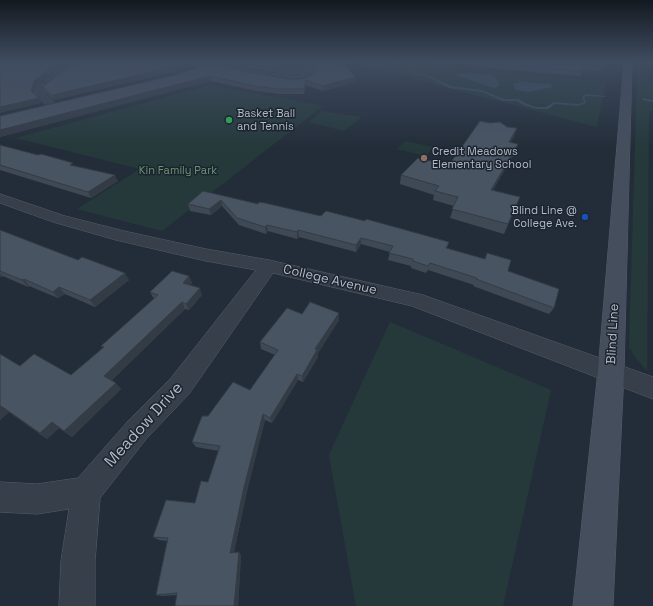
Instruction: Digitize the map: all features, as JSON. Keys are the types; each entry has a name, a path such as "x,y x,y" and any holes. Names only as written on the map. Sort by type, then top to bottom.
{"street":[{"path":"37,109 55,104 40,95 40,90"},
{"name":"Blind Line","path":"593,606 611,371 626,90"},
{"name":"College Avenue","path":"0,198 59,219 122,236 206,255 269,266 416,300 611,371 653,388"},
{"name":"Meadow Drive","path":"86,492 138,429 180,386 269,266"},
{"path":"0,497 37,499 86,492 78,561 77,606"}],"green space":[{"name":"Kin Family Park","path":"191,90 238,90 323,106 162,231 77,209 140,169 16,138"},
{"path":"457,90 604,90 597,127"},
{"path":"637,90 653,90 653,111 649,111 647,371 629,347"},
{"path":"322,111 362,117 344,131 309,122"},
{"path":"405,141 433,147 426,156 397,149"},
{"path":"390,322 551,390 503,606 356,606 329,455"}],"water":[{"path":"517,90 537,90 529,92"}],"building":[{"path":"0,90 31,90 39,98 0,107"},
{"path":"47,90 72,90 52,95"},
{"path":"110,90 154,90 0,130 0,116"},
{"path":"480,121 490,123 500,122 507,127 517,128 509,142 518,144 491,190 520,197 508,224 452,209 458,197 435,191 439,186 401,175 418,158 449,165"},
{"path":"0,145 73,163 70,165 115,175 88,192 0,165"},
{"path":"203,191 258,204 259,202 265,203 321,216 326,211 365,221 366,219 449,242 446,248 485,259 487,253 511,260 508,271 559,289 554,308 476,279 477,278 430,263 428,266 413,261 413,259 389,253 393,246 361,238 356,245 298,230 297,232 267,225 265,227 237,218 221,200 209,209 188,204"},
{"path":"0,230 78,260 82,257 125,273 90,300 59,287 53,292 24,279 22,280 0,271"},
{"path":"172,271 189,276 183,283 200,288 186,304 182,302 104,376 116,383 64,431 52,422 40,433 0,406 0,354 20,366 34,354 71,375 104,347 101,346 158,295 150,292"},
{"path":"310,302 339,313 315,349 317,350 302,376 297,374 270,418 263,414 244,487 230,553 239,552 234,606 175,606 177,593 156,595 168,538 153,537 166,500 195,503 201,481 208,482 220,446 192,442 202,416 208,416 233,382 250,390 278,350 260,342 287,308 302,314"}],"waterway":[{"path":"476,90 482,91 504,100 518,100 524,104 536,108 547,108 554,103 578,105 585,102 583,97 586,95 605,96"},
{"path":"643,99 653,101"}],"place":[{"name":"Basket Ball and Tennis","path":"229,120"},
{"name":"Credit Meadows Elementary School","path":"424,158"},
{"name":"Blind Line @ College Ave.","path":"585,217"}]}
